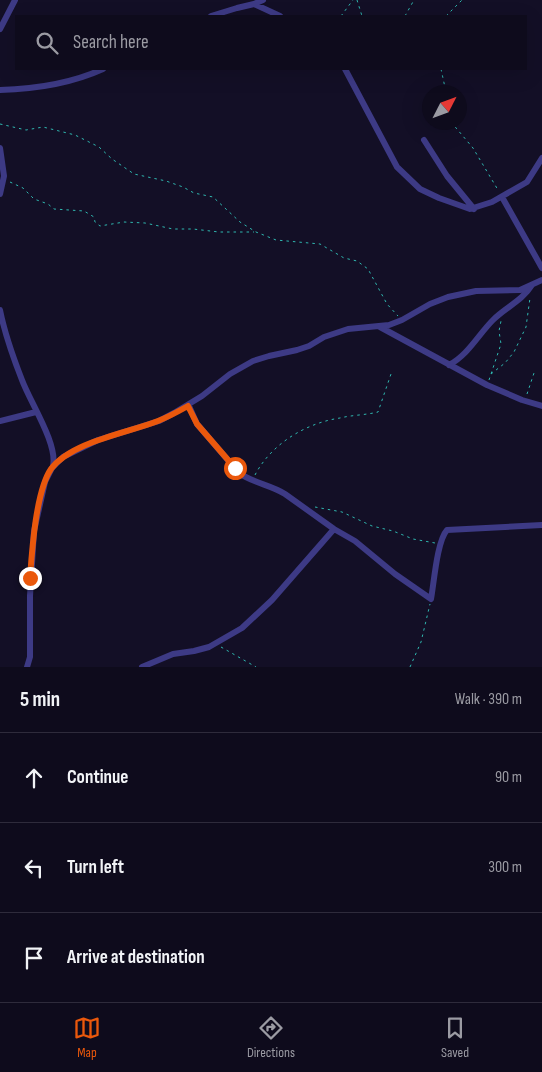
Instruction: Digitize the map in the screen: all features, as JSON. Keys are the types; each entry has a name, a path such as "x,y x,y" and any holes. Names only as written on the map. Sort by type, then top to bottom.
{"street":[{"path":"0,29 15,0"},
{"path":"215,15 263,0"},
{"path":"254,4 278,15"},
{"path":"0,90 13,91 22,88 54,85 83,78 101,70"},
{"path":"346,70 392,160 401,173 420,189 464,209 474,209 502,197 527,182 542,158"},
{"path":"424,140 448,176 474,209"},
{"path":"0,148 4,176 0,194"},
{"path":"502,197 542,268"},
{"path":"52,468 63,457 78,449 98,440 159,421 188,406 230,374 253,361 309,346 324,337 348,329 364,326 380,327 402,320 430,304 448,297 476,291 520,290 542,280"},
{"path":"449,365 461,358 486,327 526,294 532,286"},
{"path":"0,310 10,350 51,444 54,459 45,482 34,530 30,596 30,657 28,667"},
{"path":"380,327 487,385 522,400 542,406"},
{"path":"458,370 461,358"},
{"path":"188,406 197,424 239,473 277,489 354,541 400,578 431,599 444,532 448,530 542,525"},
{"path":"0,421 36,412"},
{"path":"142,667 173,654 194,651 216,644 242,628 272,600 334,529"}],"path":[{"path":"342,15 353,0"},
{"path":"357,0 362,15"},
{"path":"406,15 414,0"},
{"path":"447,15 462,0"},
{"path":"441,70 444,85"},
{"path":"0,124 26,130 43,127 57,129 85,139 134,174 166,181 194,193 213,197 240,222 256,232 276,240 320,244 368,269 387,304 402,320"},
{"path":"458,130 473,148 502,197"},
{"path":"4,176 10,182 23,188 34,199 48,204 54,209 78,210 89,213 100,226 124,222 145,223 173,229 256,232"},
{"path":"491,374 511,355 526,327 532,286"},
{"path":"487,385 501,344 499,331 506,309"},
{"path":"522,400 527,393 534,373"},
{"path":"252,480 267,456 284,441 309,427 320,422 338,418 378,412 391,374"},
{"path":"313,507 342,512 372,526 412,538 441,544"},
{"path":"410,667 421,642 431,599"},
{"path":"216,644 256,667"}],"route":[{"path":"30,578 34,530 45,482 52,468 71,452 98,440 159,421 188,406 197,424 235,468"}]}
